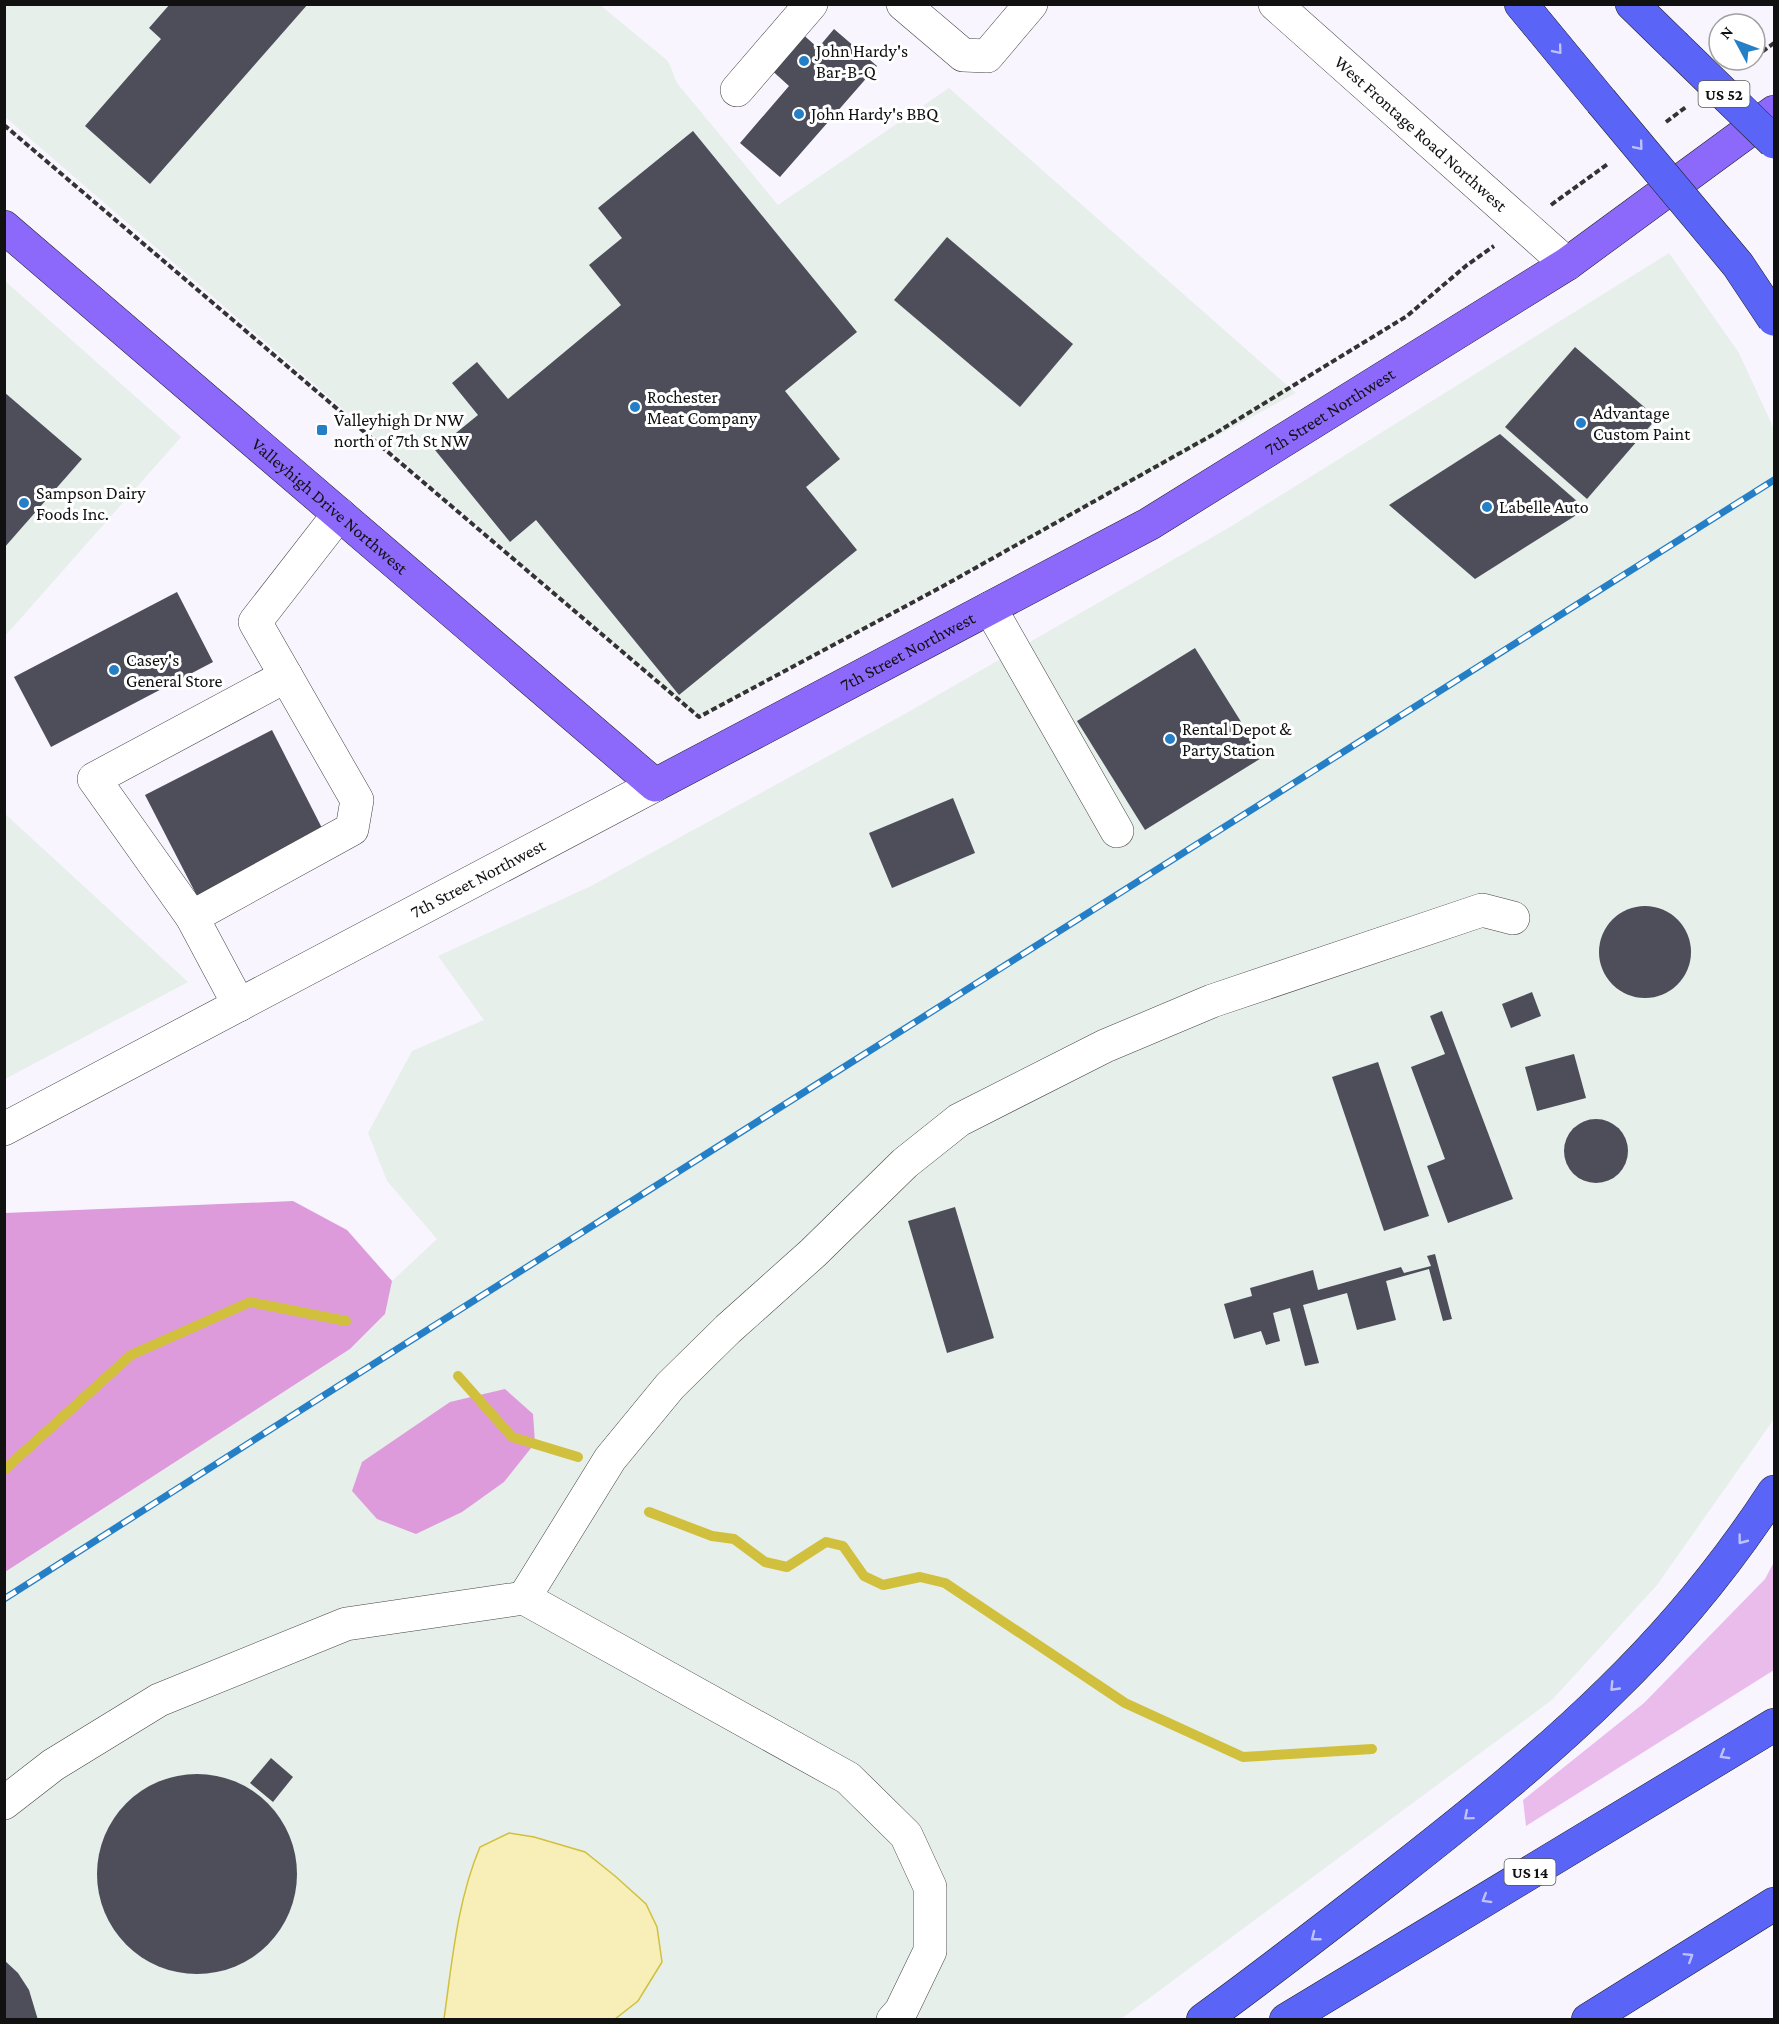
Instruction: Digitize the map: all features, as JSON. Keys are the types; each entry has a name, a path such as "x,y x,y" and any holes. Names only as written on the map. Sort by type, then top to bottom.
{"highway":[{"path":"1521,4 1737,265 1774,319"},
{"name":"US 52","path":"1632,4 1774,142"},
{"path":"1203,2019 1268,1973 1442,1837 1532,1762 1611,1691 1686,1611 1744,1538 1774,1492"},
{"name":"US 14","path":"1286,2019 1774,1725"},
{"path":"1588,2019 1774,1904"}],"main road":[{"name":"7th Street Northwest","path":"655,785 1149,524 1567,264 1774,112"},
{"name":"Valleyhigh Drive Northwest","path":"4,227 655,785"}],"street":[{"path":"737,90 811,4"},
{"path":"903,4 963,55 987,56 1031,4"},
{"name":"West Frontage Road Northwest","path":"1275,4 1567,264"},
{"path":"192,917 352,829 357,800 255,622 339,514"},
{"path":"990,608 1117,831"},
{"path":"239,1005 192,917 94,779 286,676"},
{"name":"7th Street Northwest","path":"4,1130 655,785"},
{"path":"524,1598 610,1459 670,1386 728,1329 813,1253 904,1163 959,1120 1105,1046 1212,1001 1482,910 1513,918"},
{"path":"4,1803 53,1765 159,1700 346,1624 524,1598 848,1778 906,1836 930,1887 930,1951 901,2011 893,2019"}],"path":[{"path":"4,125 699,717 945,585 1214,434 1407,316 1467,265 1523,225"}],"shaded area":[{"path":"5,5 600,5 668,61 677,83 778,205 949,88 1296,393 699,717 5,117"},
{"path":"1669,253 1739,353 1774,429 1774,1419 1657,1585 1552,1700 1121,2019 5,2020 5,1572 350,1349 385,1314 392,1281 437,1239 387,1181 368,1133 412,1051 484,1020 438,956 591,886 903,715 1230,527"},
{"path":"5,281 181,437 5,636"},
{"path":"4,813 188,982 5,1079 4,1079"},
{"path":"293,1201 347,1230 392,1281 385,1314 350,1349 5,1572 5,1213"},
{"path":"505,1389 533,1414 535,1443 504,1482 462,1512 416,1534 377,1519 352,1491 362,1462 450,1402"},
{"path":"1774,1562 1774,1670 1526,1826 1523,1800 1644,1703 1765,1579"},
{"path":"509,1833 534,1837 585,1852 646,1904 657,1927 662,1962 638,2001 615,2019 444,2019 456,1932 472,1868 480,1847"}],"building":[{"path":"170,4 308,4 150,184 85,126 161,39 149,28"},
{"name":"John Hardy's BBQ","path":"834,29 877,66 780,177 740,143 789,86 767,66 798,30 818,48"},
{"name":"Rochester Meat Company","path":"693,131 857,332 785,391 840,459 806,487 857,550 679,695 536,520 510,542 435,450 478,415 452,383 477,362 508,399 621,305 589,265 622,238 598,208"},
{"path":"947,237 1073,344 1020,407 894,300"},
{"name":"Advantage Custom Paint","path":"1575,347 1657,418 1587,499 1505,427"},
{"name":"Sampson Dairy Foods Inc.","path":"4,392 82,459 4,548"},
{"name":"Labelle Auto","path":"1500,434 1586,509 1475,579 1389,505"},
{"name":"Casey's General Store","path":"177,592 213,662 51,747 14,677"},
{"name":"Rental Depot & Party Station","path":"1195,648 1263,757 1145,830 1077,721"},
{"path":"272,730 323,830 197,896 145,795"},
{"path":"953,798 975,853 892,888 869,833"},
{"path":"1645,906 1663,909 1678,919 1688,934 1691,952 1688,970 1678,985 1663,995 1645,998 1627,995 1612,985 1602,970 1599,952 1602,934 1612,919 1627,909"},
{"path":"1532,992 1541,1016 1511,1028 1502,1004"},
{"path":"1442,1011 1513,1199 1448,1223 1427,1166 1445,1159 1411,1067 1445,1054 1430,1016"},
{"path":"1574,1054 1586,1098 1537,1111 1525,1067"},
{"path":"1378,1062 1429,1216 1384,1231 1332,1077"},
{"path":"1596,1119 1614,1124 1619,1128 1623,1133 1628,1151 1623,1169 1619,1174 1614,1178 1596,1183 1578,1178 1573,1174 1569,1169 1564,1151 1569,1133 1573,1128 1578,1124"},
{"path":"955,1207 994,1338 947,1353 908,1221"},
{"path":"1435,1254 1452,1319 1443,1321 1429,1269 1386,1281 1396,1320 1357,1330 1347,1293 1303,1305 1319,1363 1305,1366 1290,1308 1273,1313 1280,1341 1266,1345 1261,1331 1234,1339 1224,1304 1252,1296 1250,1288 1313,1270 1318,1290 1401,1267 1404,1273 1431,1266 1427,1256"},
{"path":"271,1758 293,1777 273,1802 250,1783"},
{"path":"197,1774 216,1776 235,1782 268,1803 289,1836 295,1855 297,1874 295,1893 289,1912 268,1945 235,1966 216,1972 197,1974 178,1972 159,1966 126,1945 105,1912 99,1893 97,1874 99,1855 105,1836 126,1803 159,1782 178,1776"},
{"path":"4,1960 18,1973 29,1990 38,2020 4,2020"}],"waterway":[{"path":"4,1470 131,1355 250,1302 346,1321"},
{"path":"458,1376 512,1437 578,1457"},
{"path":"649,1512 712,1536 734,1539 765,1562 787,1567 826,1542 843,1546 864,1576 883,1585 920,1577 945,1583 1125,1703 1243,1757 1372,1749"}],"railway":[{"path":"4,1599 1774,480"}],"place":[{"name":"John Hardy's Bar-B-Q","path":"804,61"},
{"name":"John Hardy's BBQ","path":"799,114"},
{"name":"Rochester Meat Company","path":"635,407"},
{"name":"Advantage Custom Paint","path":"1581,423"},
{"name":"Valleyhigh Dr NW north of 7th St NW","path":"322,430"},
{"name":"Sampson Dairy Foods Inc.","path":"24,503"},
{"name":"Labelle Auto","path":"1487,507"},
{"name":"Casey's General Store","path":"114,670"},
{"name":"Rental Depot & Party Station","path":"1170,739"}]}
